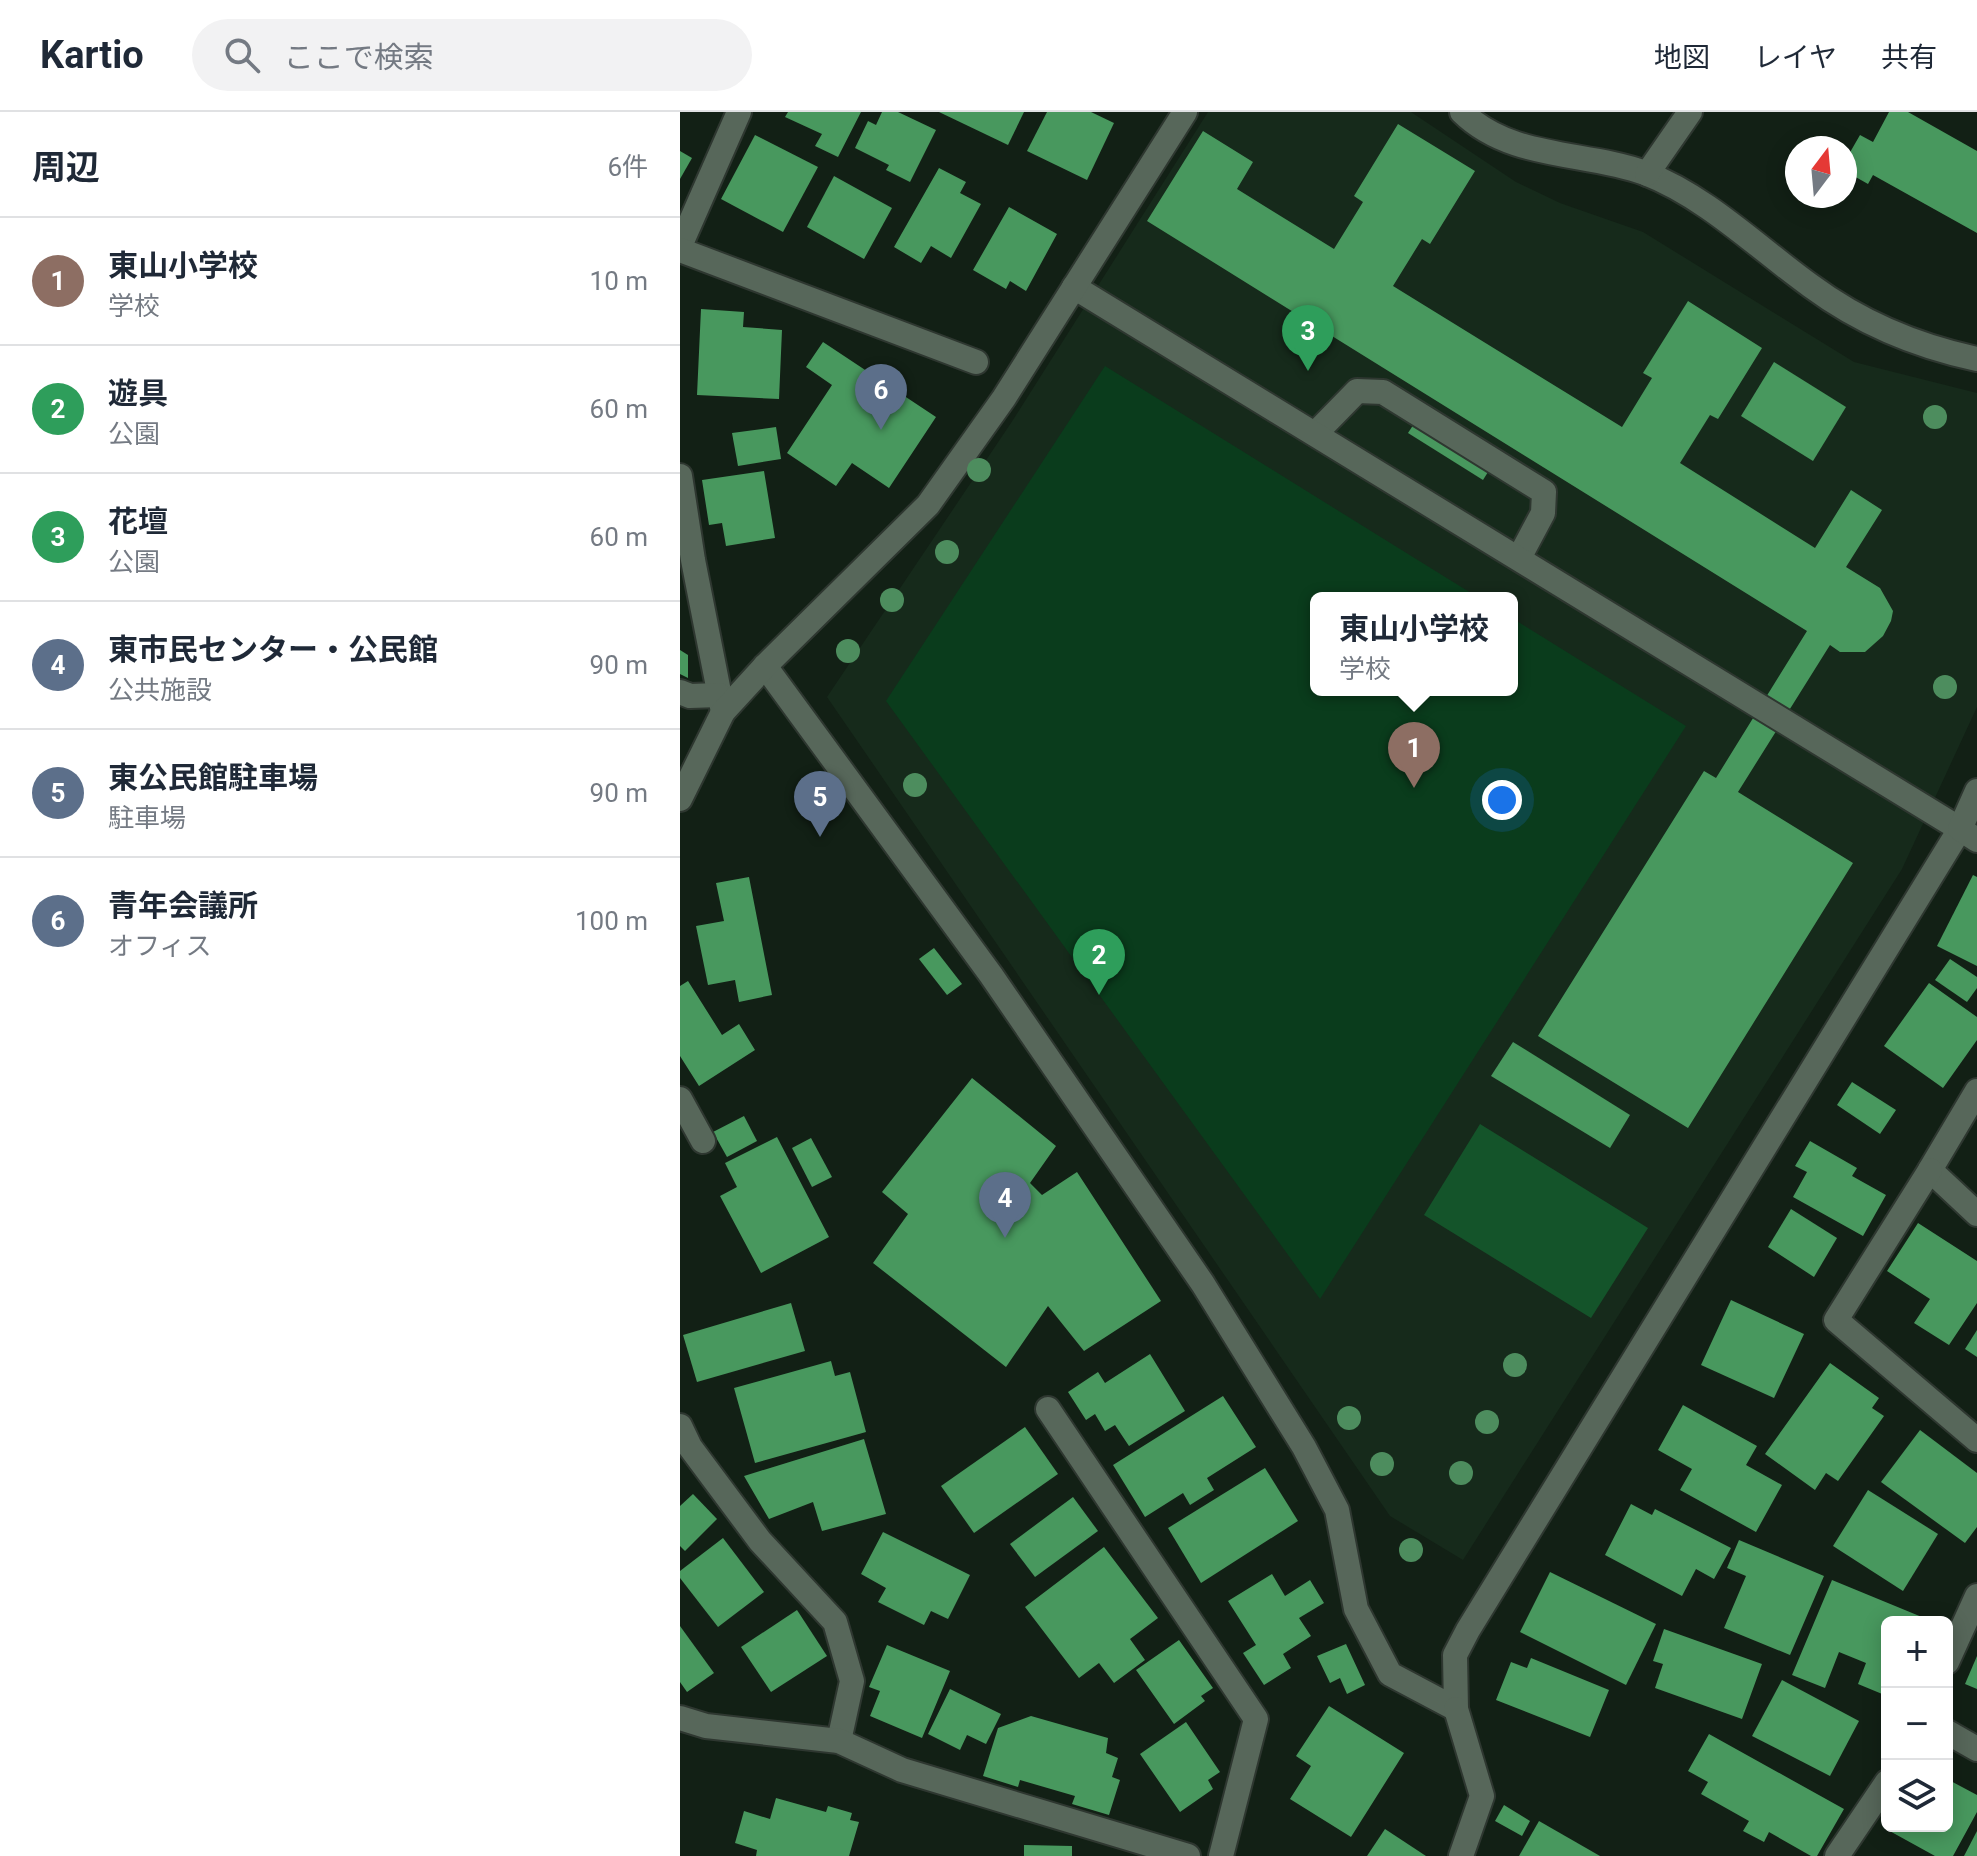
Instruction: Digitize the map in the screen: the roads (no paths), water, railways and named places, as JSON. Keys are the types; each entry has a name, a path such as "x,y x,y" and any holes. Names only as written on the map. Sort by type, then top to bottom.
{"street":[{"path":"739,112 680,248 976,362"},
{"path":"680,799 721,703 765,666 928,505 1004,398 1185,112"},
{"path":"1462,112 1509,141 1647,174 1709,209 1807,284 1850,312 1886,332 1977,359"},
{"path":"1647,174 1690,112"},
{"path":"1074,287 1969,835"},
{"path":"1315,434 1357,391 1383,392 1544,492 1543,513 1519,558"},
{"path":"680,476 721,703"},
{"path":"765,666 991,975 1203,1284 1304,1447 1337,1510 1356,1609 1390,1674 1456,1709"},
{"path":"680,692 721,703"},
{"path":"1461,1856 1482,1796 1456,1709 1455,1655 1969,835 1977,791"},
{"path":"1977,1091 1836,1320 1977,1440"},
{"path":"680,1099 703,1141"},
{"path":"1930,1170 1977,1214"},
{"path":"1048,1409 1256,1719 1221,1856"},
{"path":"680,1426 690,1447 760,1541 835,1622 852,1681 839,1741"},
{"path":"1953,1649 1977,1596"},
{"path":"680,1718 706,1726 839,1741 902,1770 1188,1856"},
{"path":"1953,1735 1977,1749"},
{"path":"1837,1856 1881,1791"}],"place":[{"name":"花壇","path":"1308,371"},
{"name":"青年会議所","path":"881,430"},
{"name":"東山小学校","path":"1414,788"},
{"name":"東公民館駐車場","path":"820,837"},
{"name":"遊具","path":"1099,995"},
{"name":"東市民センター・公民館","path":"1005,1238"}]}
